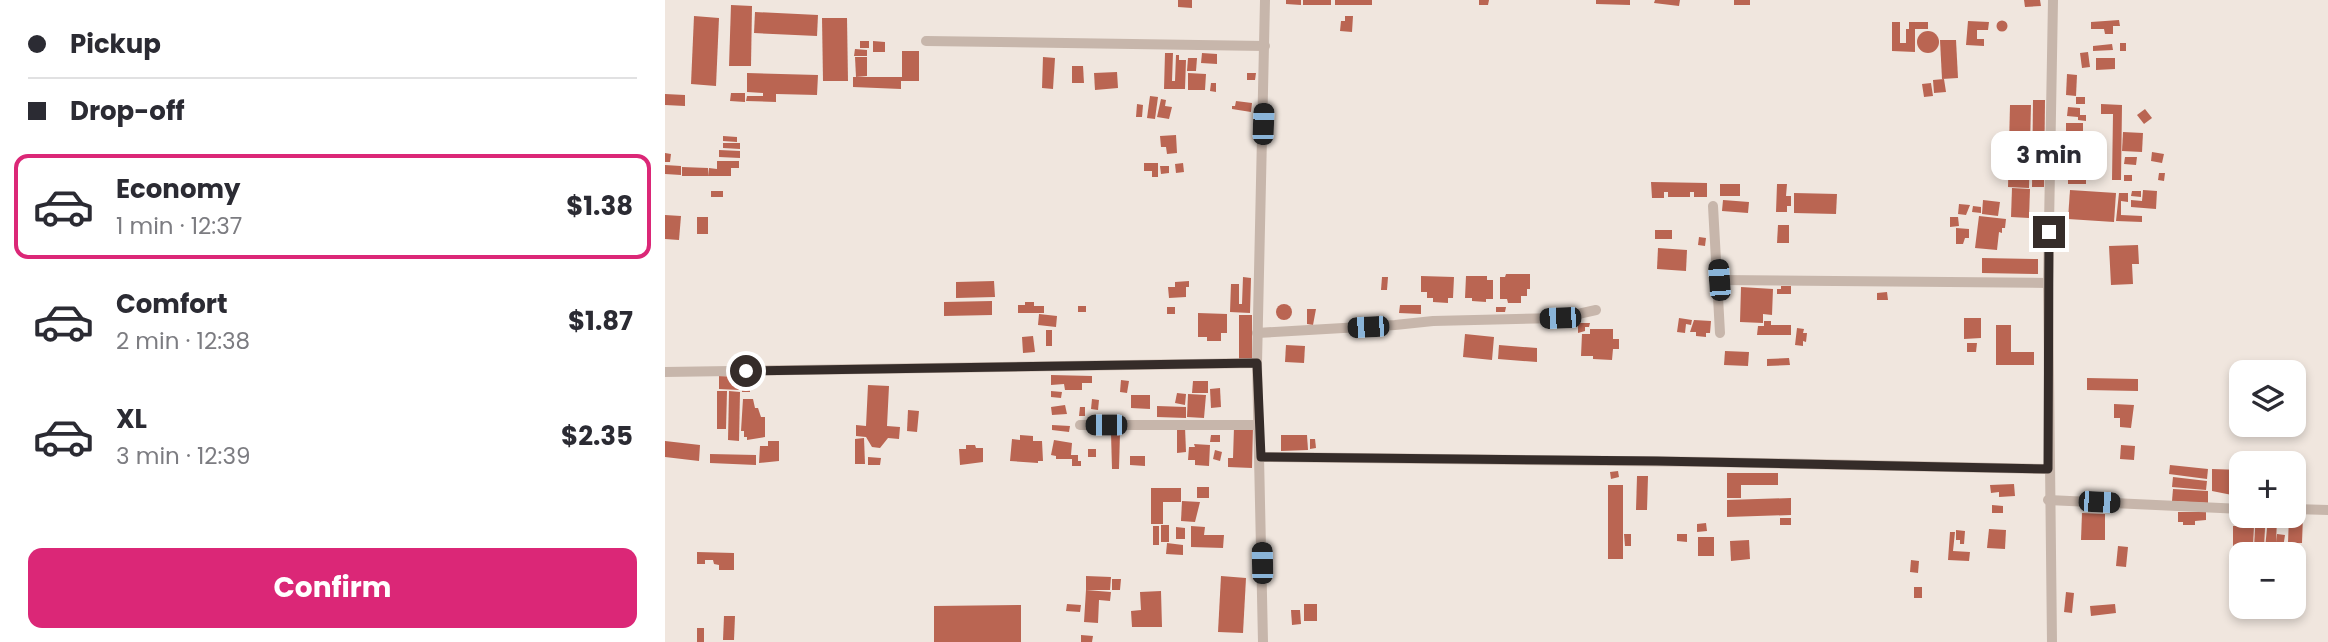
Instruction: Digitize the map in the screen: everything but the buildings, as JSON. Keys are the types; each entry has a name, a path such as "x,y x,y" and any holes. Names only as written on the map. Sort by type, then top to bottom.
{"street":[{"path":"1263,642 1257,333 1265,0"},
{"path":"2052,642 2048,500 2048,283 2053,0"},
{"path":"926,41 1265,46"},
{"path":"1713,206 1720,333"},
{"path":"1719,280 2048,283"},
{"path":"1257,333 1433,321 1560,318 1596,310"},
{"path":"665,372 1257,363"},
{"path":"1080,425 1258,425"},
{"path":"1261,457 1670,461 2048,469"},
{"path":"2048,500 2229,508"},
{"path":"2306,509 2328,510"}],"route":[{"path":"746,371 1257,363 1261,457 2048,469 2049,232"}]}
